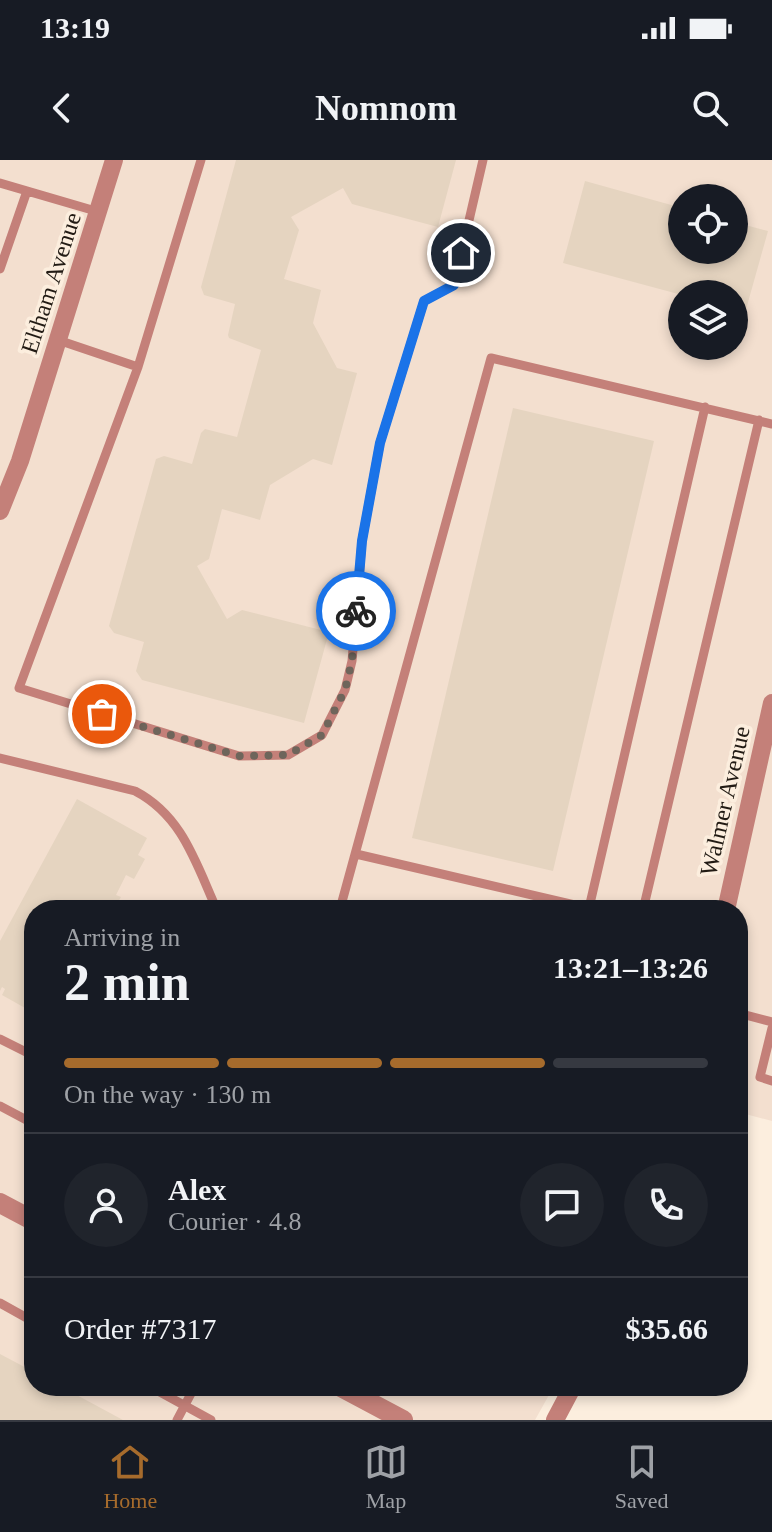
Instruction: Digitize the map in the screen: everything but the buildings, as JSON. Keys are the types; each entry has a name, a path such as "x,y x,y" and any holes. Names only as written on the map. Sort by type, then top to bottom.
{"street":[{"name":"Eltham Avenue","path":"0,511 5,483 58,340 114,160"},
{"name":"Walmer Avenue","path":"728,900 772,703"},
{"path":"0,1203 24,1216"},
{"path":"358,1396 403,1420"},
{"path":"555,1420 568,1396"}],"lane":[{"path":"201,160 138,367 19,688 239,756 288,755 322,735 345,690 352,661 362,541 380,443 424,301 454,285 483,160"},
{"path":"0,183 99,212"},
{"path":"0,269 27,191"},
{"path":"58,340 138,367"},
{"path":"343,900 491,358 772,424"},
{"path":"594,900 705,407"},
{"path":"645,900 759,420"},
{"path":"0,758 135,791 150,799 166,812 179,829 212,900"},
{"path":"356,854 553,900"},
{"path":"748,1017 772,1025 760,1077 772,1081"},
{"path":"0,1039 24,1051"},
{"path":"0,1106 24,1119"},
{"path":"0,1303 24,1316"},
{"path":"167,1396 211,1420"},
{"path":"177,1420 190,1396"}],"shaded area":[{"path":"0,160 772,160 772,1121 748,1115 748,900 24,900 24,1396 548,1396 535,1420 0,1420"}],"way so far":[{"path":"102,714 239,756 288,755 322,735 345,690 352,661 356,611"}],"route":[{"path":"356,611 362,541 380,443 424,301 454,285 461,253"}]}
